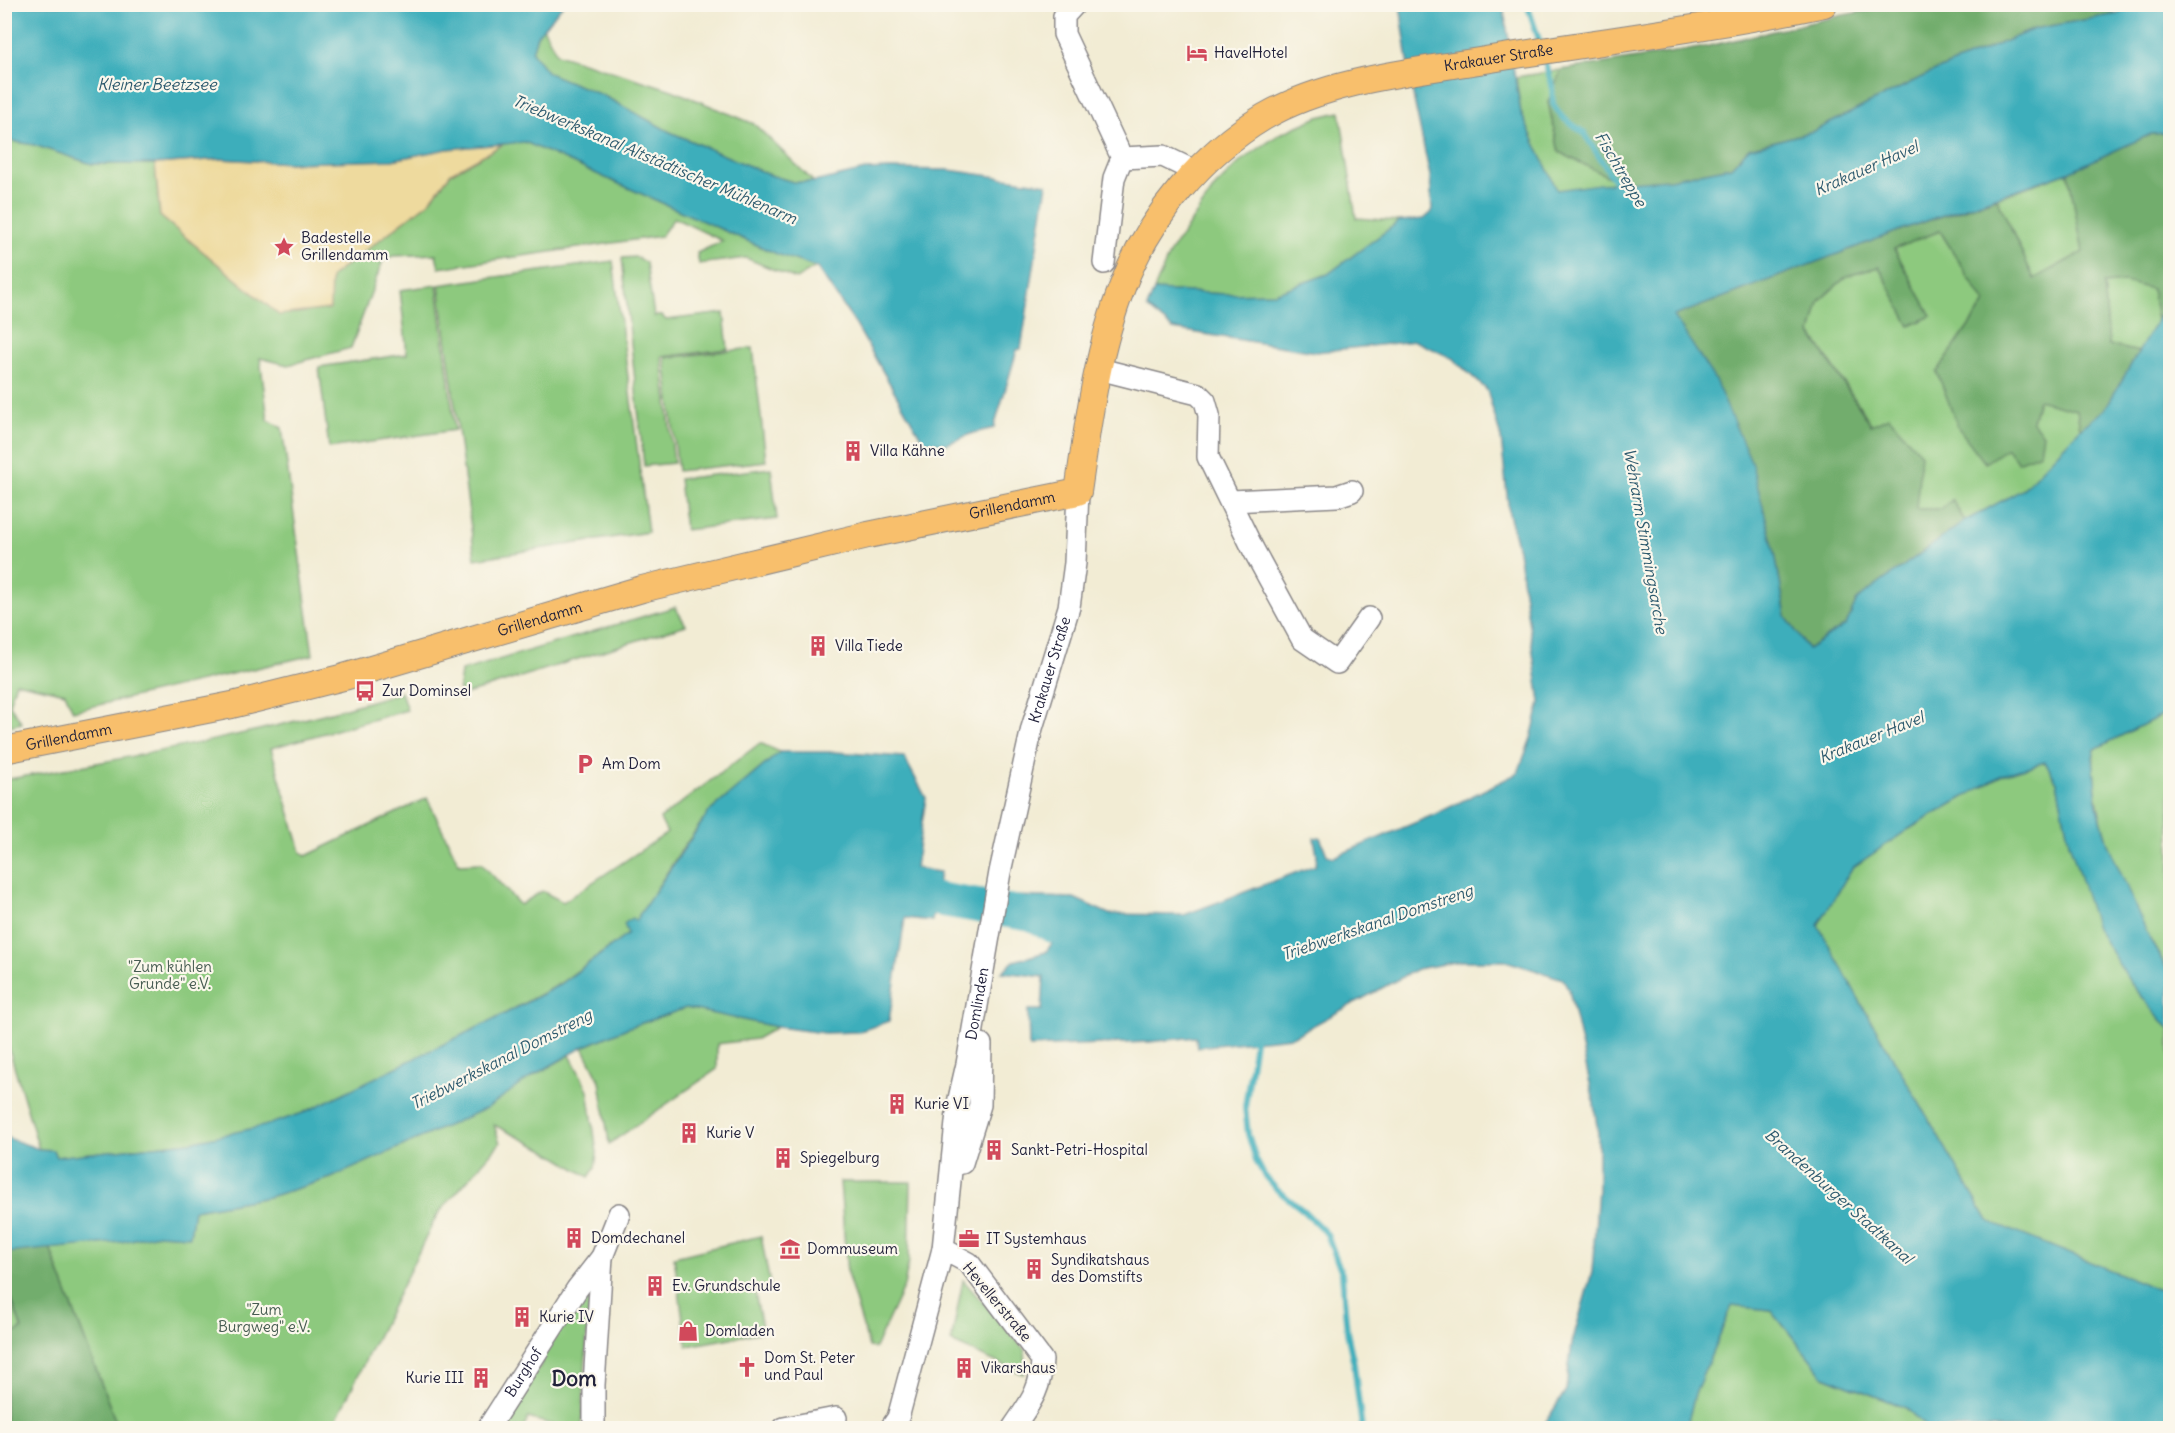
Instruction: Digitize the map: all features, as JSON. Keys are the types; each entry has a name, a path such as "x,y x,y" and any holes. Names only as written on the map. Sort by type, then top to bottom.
{"main road":[{"name":"Krakauer Straße","path":"1078,492 1088,421 1099,369 1114,309 1124,282 1153,227 1196,172 1264,117 1295,102 1390,75 1693,28 1815,5"},
{"name":"Grillendamm","path":"4,750 232,705 345,677 642,589 913,525 1078,492"}],"street":[{"path":"1075,4 1064,16 1064,34 1122,158 1114,178 1104,263"},
{"path":"1122,158 1163,156 1196,172"},
{"path":"1099,369 1198,394 1205,401 1209,416 1208,457 1253,549 1302,639 1337,663 1369,618"},
{"path":"1231,501 1337,496 1352,491"},
{"name":"Krakauer Straße","path":"983,969 1000,872 1032,728 1069,607 1075,563 1078,492"},
{"name":"Domlinden","path":"891,1428 898,1418 943,1249 958,1103 983,969"},
{"name":"Burghof","path":"488,1428 577,1289 602,1257 620,1214"},
{"name":"Hevellerstraße","path":"943,1249 969,1263 1042,1360 1041,1380 1037,1391 1013,1428"},
{"name":"Burghof","path":"594,1428 594,1385 602,1257"},
{"path":"784,1428 836,1418"}],"green space":[{"path":"2100,4 2117,14 2034,29 1924,76 1814,131 1749,148 1731,167 1670,179 1621,183 1559,152 1548,102 1561,70 1700,48 1843,15 1900,5"},
{"path":"2121,5 2140,5 2117,14"},
{"path":"543,27 557,54 672,90 754,124 814,182 793,182 770,175 670,132 604,96 548,73 532,52 537,35"},
{"path":"1561,70 1548,102 1559,152 1621,183 1557,190 1521,113 1516,77"},
{"path":"1340,112 1356,218 1400,221 1328,274 1275,293 1225,294 1154,290 1170,252 1215,187 1242,160 1280,134 1318,117"},
{"path":"2170,133 2170,298 2157,321 2152,289 2125,282 2104,284 2109,345 2139,352 2105,409 2080,429 2077,410 2038,400 2032,421 2043,434 2040,453 2018,462 2007,448 1985,463 1959,429 1937,372 1985,303 1940,231 1894,249 1931,316 1910,326 1879,267 1847,276 1819,301 1811,334 1871,425 1889,417 1921,454 1916,509 1942,509 1952,500 1965,521 1857,600 1846,625 1808,649 1786,617 1775,553 1674,316 1906,228 1997,198 2034,279 2083,252 2068,172 2151,134"},
{"path":"5,140 34,145 92,164 155,164 160,216 331,277 429,202 451,173 507,142 525,142 777,254 816,267 796,279 746,258 699,264 697,253 723,241 674,218 661,236 439,268 436,254 393,256 383,260 351,348 288,365 260,358 268,420 282,428 313,655 73,711 65,693 16,682 9,704 22,723 5,727"},
{"path":"2068,172 2083,252 2034,279 1997,198"},
{"path":"1940,231 1985,303 1937,372 2032,422 2038,399 2078,410 2080,429 2022,490 1965,521 1952,500 1942,509 1916,509 1872,425 1811,333 1819,301 1847,276 1879,267 1910,326 1931,316 1894,248"},
{"path":"636,257 646,263 654,316 662,316 666,320 724,313 728,349 662,357 674,463 644,466 622,258"},
{"path":"613,261 648,532 475,559 439,285"},
{"path":"2125,282 2152,289 2157,321 2139,352 2109,345 2104,284"},
{"path":"437,285 455,430 329,448 319,367 407,354 400,290"},
{"path":"753,348 766,461 678,471 665,358"},
{"path":"771,468 777,519 685,530 679,479"},
{"path":"675,607 686,625 463,695 462,699 459,688 461,671"},
{"name":"\"Zum kühlen Grunde\" e.V.","path":"401,692 407,710 271,748 301,852 306,856 427,798 459,864 481,863 520,905 542,891 563,902 667,833 660,819 760,743 780,752 709,812 678,855 628,934 559,984 499,1017 303,1113 265,1126 190,1142 56,1157 53,1150 39,1149 9,1049 5,1024 4,780 254,731"},
{"path":"2170,711 2170,974 2132,905 2112,857 2104,832 2093,761 2095,749"},
{"path":"2045,762 2057,782 2069,842 2130,982 2170,1030 2170,1294 1988,1221 1818,925 1852,868 1909,829 2002,775"},
{"path":"686,1008 777,1027 756,1039 717,1044 717,1069 609,1144 600,1081 583,1047 627,1028"},
{"name":"\"Zum Burgweg\" e.V.","path":"570,1055 588,1090 597,1153 595,1168 589,1177 545,1150 494,1125 500,1143 437,1215 332,1428 118,1428 50,1248 121,1242 158,1234 190,1236 194,1210 269,1197 331,1178"},
{"path":"840,1182 911,1182 909,1261 904,1286 875,1348 869,1347 847,1273"},
{"path":"761,1236 771,1290 755,1293 763,1332 687,1346 674,1257"},
{"path":"50,1248 118,1428 5,1428 4,1339 22,1329 5,1281 5,1253"},
{"path":"963,1280 1025,1350 1026,1369 1023,1374 951,1342"},
{"path":"4,1281 22,1329 5,1339 4,1339"},
{"path":"585,1294 589,1299 582,1428 565,1428 528,1418 524,1428 500,1425 542,1363 537,1359 563,1321 568,1323 579,1306 574,1302"},
{"path":"1732,1306 1771,1310 1824,1376 1906,1408 1927,1428 1686,1428 1696,1391"}],"sand":[{"name":"Badestelle Grillendamm","path":"507,142 451,173 429,202 331,277 330,309 279,315 160,216 155,164 221,159 291,163 392,160 447,149"}],"water":[{"path":"4,5 563,5 537,35 532,52 548,73 604,96 670,132 770,175 793,182 814,182 865,170 949,170 1047,184 1021,349 1017,350 994,428 973,433 947,444 923,441 856,325 818,269 777,254 525,142 447,149 392,160 291,163 221,159 155,164 92,164 34,145 5,140"},
{"path":"1400,5 1503,5 1521,113 1557,190 1600,184 1670,179 1731,167 1749,148 1814,131 1924,76 2034,29 2117,14 2140,5 2170,5 2170,133 2151,134 2068,172 1906,228 1674,316 1715,380 1751,461 1775,553 1786,617 1808,649 1846,625 1857,600 1965,521 2022,490 2080,429 2105,409 2170,298 2170,711 2095,749 2093,757 2097,805 2108,844 2151,942 2170,974 2170,1030 2130,982 2096,928 2069,842 2057,782 2045,762 2002,775 1909,829 1852,868 1818,925 1988,1221 2170,1294 2170,1428 1927,1428 1906,1408 1824,1376 1771,1310 1732,1306 1696,1391 1686,1428 1542,1428 1566,1390 1572,1343 1592,1272 1598,1188 1598,1134 1593,1097 1569,990 1563,979 1506,961 1461,961 1417,969 1292,1037 1197,1047 1196,1037 1149,1042 1029,1047 1028,1010 1042,1010 1044,977 1002,972 1014,961 1046,952 1052,943 1047,933 1008,923 1013,896 1074,898 1109,914 1184,915 1316,865 1314,838 1320,837 1327,855 1334,857 1438,813 1518,773 1531,738 1540,702 1518,550 1509,513 1501,438 1487,390 1452,358 1415,341 1316,352 1173,329 1147,308 1154,290 1225,294 1275,293 1328,274 1400,221 1424,219 1432,212 1430,176 1413,95"},
{"path":"780,752 835,752 904,757 926,798 915,868 940,872 932,921 905,918 889,1021 858,1032 824,1033 777,1027 686,1008 627,1028 583,1047 531,1077 487,1108 331,1178 269,1197 194,1210 190,1236 158,1234 121,1242 5,1253 5,1137 39,1149 53,1150 56,1157 190,1142 264,1126 303,1113 499,1017 559,985 628,934 624,924 632,918 635,921 709,812"}],"waterway":[{"name":"Fischtreppe","path":"1527,4 1541,46"},
{"name":"Fischtreppe","path":"1543,56 1552,84 1553,104 1562,117 1584,133 1619,188"},
{"name":"Triebwerkskanal Domstreng","path":"889,891 1032,915 1053,926"},
{"path":"1248,1038 1255,1041 1245,1107 1248,1134 1256,1160 1264,1175 1276,1189 1304,1211 1327,1234 1342,1274 1347,1332 1354,1364 1362,1428"}],"place":[{"name":"HavelHotel","path":"1197,53"},
{"name":"Badestelle Grillendamm","path":"284,247"},
{"name":"Villa Kähne","path":"853,451"},
{"name":"Villa Tiede","path":"818,646"},
{"name":"Zur Dominsel","path":"365,691"},
{"name":"Am Dom","path":"585,764"},
{"name":"Kurie VI","path":"897,1104"},
{"name":"Kurie V","path":"689,1133"},
{"name":"Sankt-Petri-Hospital","path":"994,1150"},
{"name":"Spiegelburg","path":"783,1158"},
{"name":"Domdechanel","path":"574,1238"},
{"name":"IT Systemhaus","path":"969,1239"},
{"name":"Dommuseum","path":"790,1249"},
{"name":"Syndikatshaus des Domstifts","path":"1034,1269"},
{"name":"Ev. Grundschule","path":"655,1286"},
{"name":"Kurie IV","path":"522,1317"},
{"name":"Domladen","path":"688,1331"},
{"name":"Dom St. Peter und Paul","path":"747,1367"},
{"name":"Vikarshaus","path":"964,1368"},
{"name":"Kurie III","path":"481,1378"}],"district":[{"name":"Dom","path":"574,1379"}],"water label":[{"name":"Kleiner Beetzsee","path":"157,84"},
{"name":"Triebwerkskanal Altstädtischer Mühlenarm","path":"655,159"},
{"name":"Krakauer Havel","path":"1866,168"},
{"name":"Wehrarm Stimmingsarche","path":"1646,541"},
{"name":"Krakauer Havel","path":"1871,737"},
{"name":"Brandenburger Stadtkanal","path":"1839,1196"}]}
